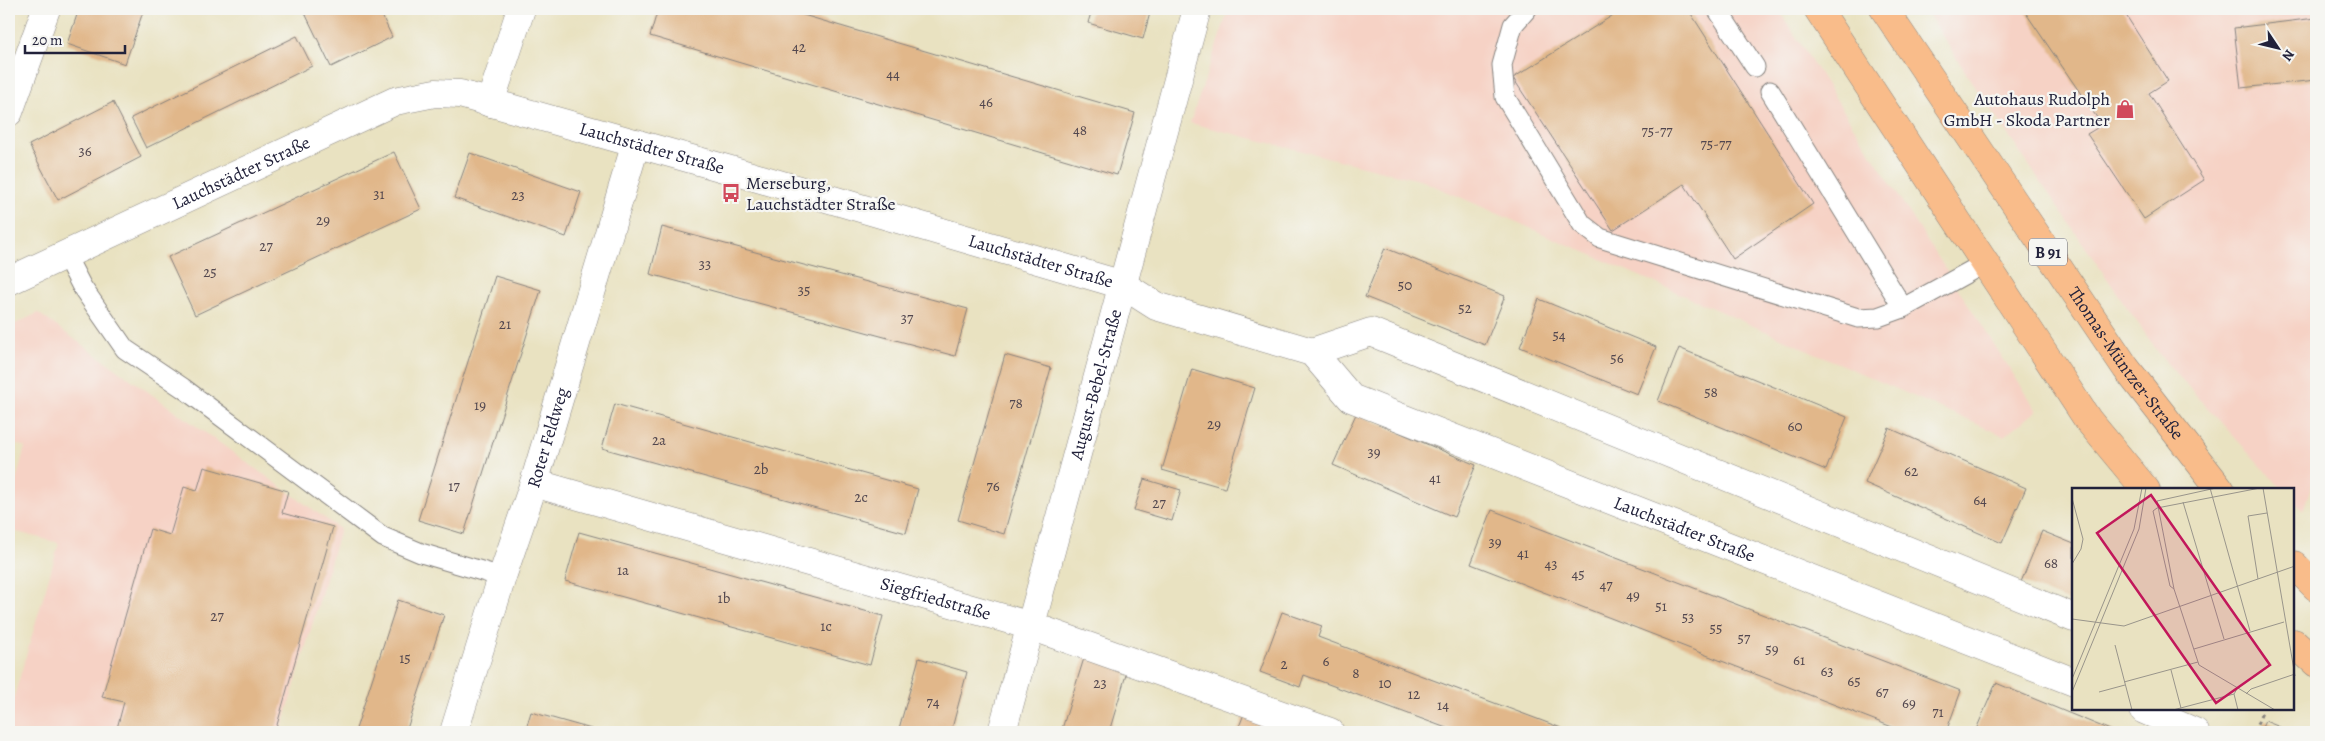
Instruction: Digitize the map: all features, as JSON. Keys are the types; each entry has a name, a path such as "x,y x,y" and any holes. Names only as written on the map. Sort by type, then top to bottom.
{"main road":[{"path":"1818,9 2088,420 2144,488"},
{"name":"Thomas-Müntzer-Straße","path":"1884,9 2126,368 2219,488"},
{"path":"2295,566 2316,587"},
{"path":"2295,644 2316,663"}],"street":[{"path":"9,112 46,9"},
{"path":"490,103 521,9"},
{"name":"August-Bebel-Straße","path":"1002,732 1197,9"},
{"name":"Lauchstädter Straße","path":"9,281 394,101 435,92 460,94 636,143 1123,285 1156,306 1312,352 1351,398 2072,681"},
{"name":"Roter Feldweg","path":"454,732 502,577 534,483 636,143"},
{"path":"1312,352 1371,332 2072,617"},
{"name":"Siegfriedstraße","path":"534,483 1031,626 1330,732"},
{"path":"2156,717 2195,732"}],"lane":[{"path":"1527,9 1513,25 1502,65 1505,97 1582,224 1600,238 1858,318 1878,317 1903,308 1985,263"},
{"path":"1717,9 1755,67"},
{"path":"1770,91 1903,308"},
{"path":"66,256 82,287 125,349 183,388 383,537 421,553 502,577"}],"path":[{"path":"2254,732 2263,711"}],"shaded area":[{"path":"1229,9 1778,9 2037,411 2004,436 1423,181 1190,123"},
{"path":"1925,9 2316,9 2316,471 2303,511 2295,502 2295,488 2281,488 2162,358 1973,84"},
{"path":"38,313 340,529 281,732 9,732 9,714 59,543 9,530 9,507 25,447 9,442 9,327"}],"building":[{"path":"79,9 144,9 125,64 67,44"},
{"path":"303,9 379,9 392,37 331,67"},
{"path":"658,9 783,9 1135,113 1117,175 650,36"},
{"path":"1092,9 1151,9 1143,39 1088,23"},
{"path":"1623,9 1688,9 1813,204 1733,259 1684,184 1613,230 1513,78"},
{"name":"Autohaus Rudolph GmbH - Skoda Partner","path":"2023,9 2122,9 2168,81 2149,93 2204,180 2144,219 2087,134 2102,125"},
{"path":"2316,18 2316,80 2241,88 2234,28"},
{"path":"297,36 312,66 146,148 131,118"},
{"path":"113,102 141,157 58,200 29,145"},
{"path":"394,152 421,209 195,315 168,257"},
{"path":"470,153 581,192 566,237 454,198"},
{"path":"662,227 968,309 955,356 650,274"},
{"path":"1385,248 1505,296 1485,345 1365,297"},
{"path":"495,276 541,290 464,534 418,520"},
{"path":"1539,299 1656,347 1637,394 1520,347"},
{"path":"1679,348 1847,417 1826,470 1658,401"},
{"path":"1005,355 1051,368 1004,534 958,520"},
{"path":"1192,369 1255,388 1225,488 1162,470"},
{"path":"615,404 918,489 906,533 602,448"},
{"path":"1356,414 1476,465 1454,517 1333,465"},
{"path":"1889,428 2026,488 2002,543 1865,483"},
{"path":"204,467 288,491 282,513 333,527 275,732 116,732 124,702 102,697 150,529 170,535 184,487 197,491"},
{"path":"1144,479 1181,490 1172,521 1134,510"},
{"path":"1492,510 1961,691 1946,732 1905,732 1471,564"},
{"path":"2042,531 2072,543 2072,603 2021,582"},
{"path":"579,532 883,616 870,665 565,581"},
{"path":"398,600 444,615 406,732 355,732"},
{"path":"1282,612 1322,626 1318,637 1572,732 1457,732 1304,675 1300,687 1260,672"},
{"path":"1085,655 1128,668 1109,732 1061,732"},
{"path":"919,658 967,672 951,732 898,732"},
{"path":"1996,683 2037,700 2115,732 1975,732"},
{"path":"531,712 602,732 525,732"},
{"path":"1244,714 1284,729 1283,732 1237,732"},
{"path":"2265,721 2292,732 2260,732"}],"place":[{"name":"Autohaus Rudolph GmbH - Skoda Partner","path":"2125,109"},
{"name":"Merseburg, Lauchstädter Straße","path":"731,193"}]}
